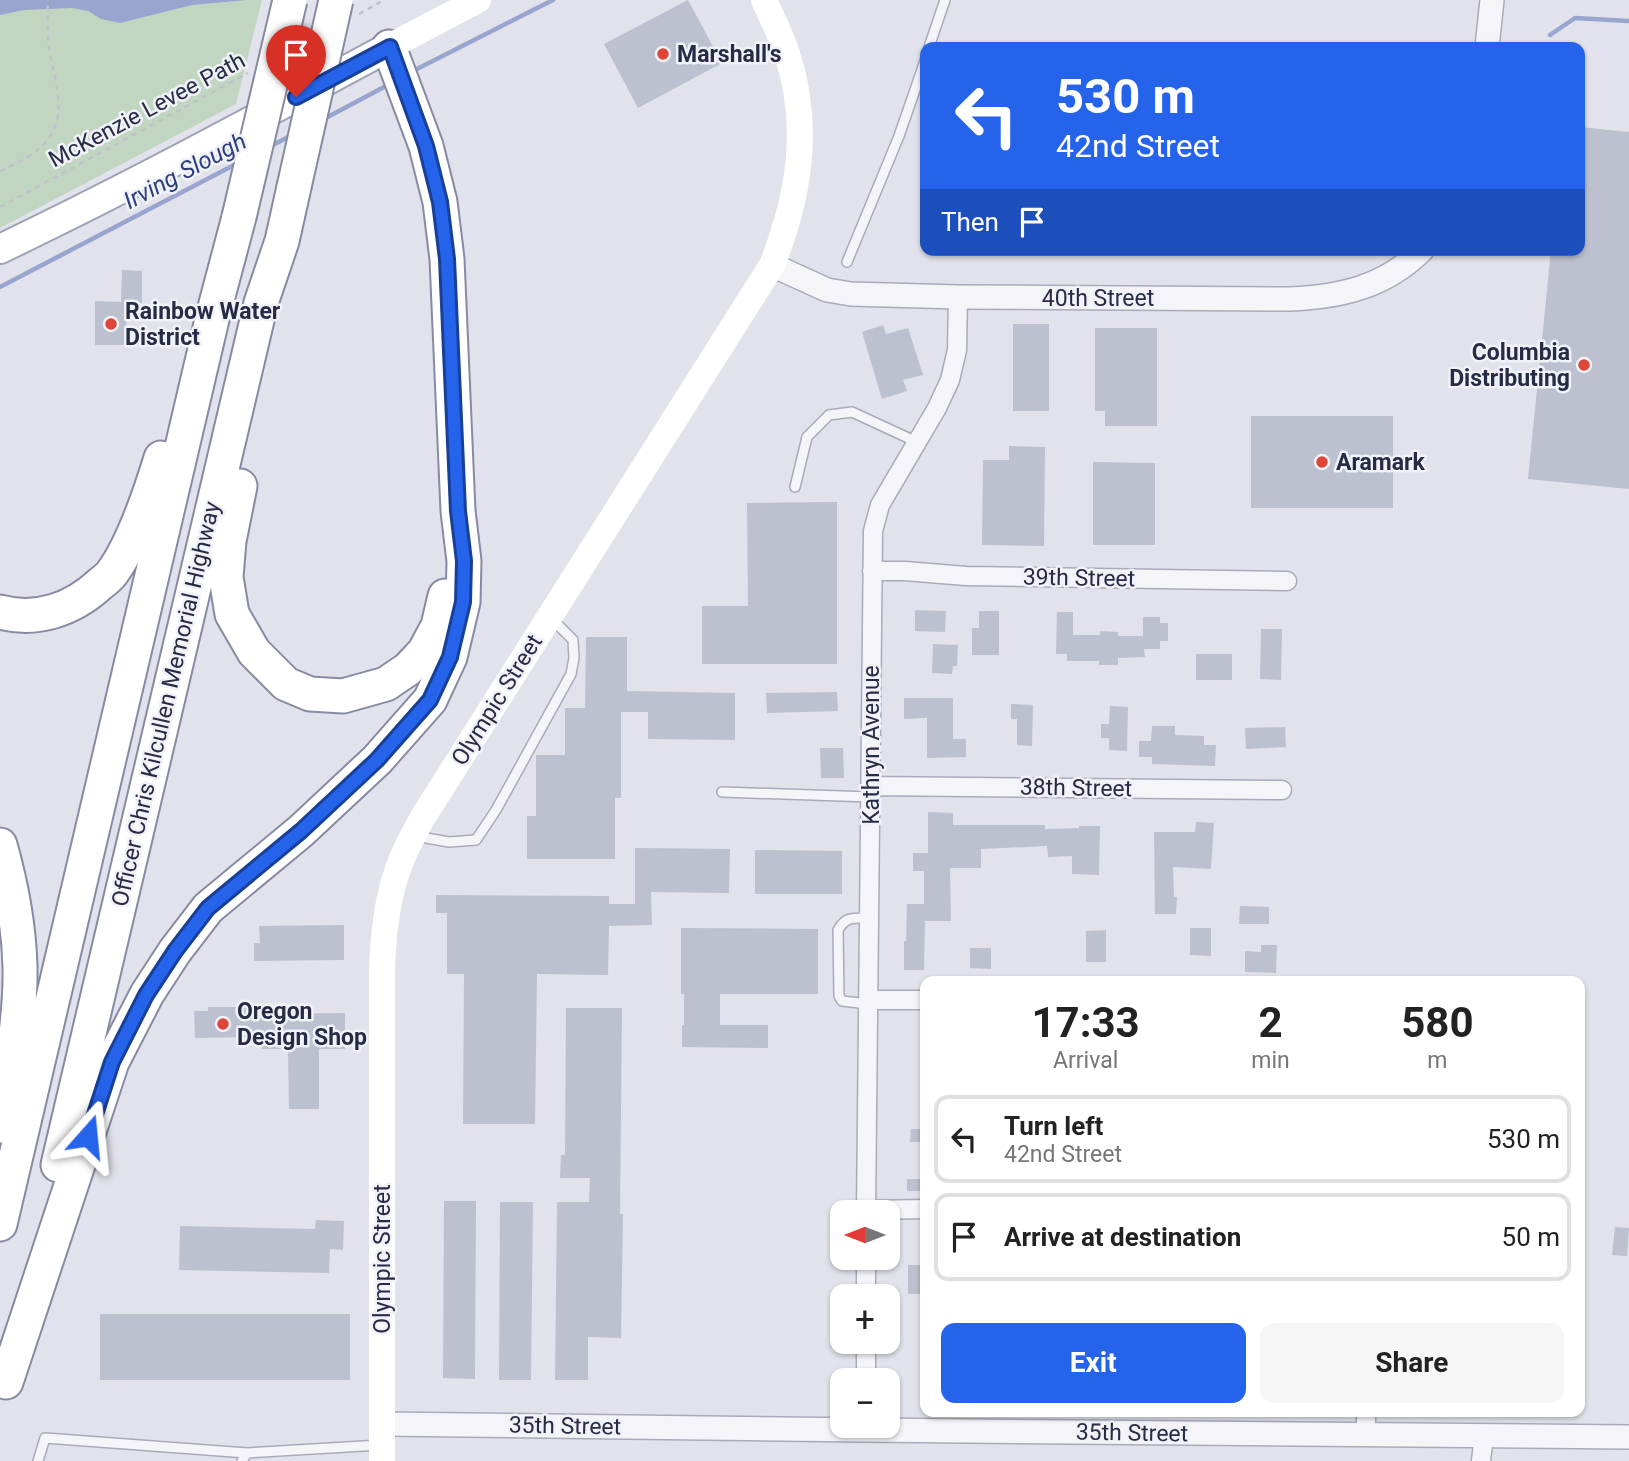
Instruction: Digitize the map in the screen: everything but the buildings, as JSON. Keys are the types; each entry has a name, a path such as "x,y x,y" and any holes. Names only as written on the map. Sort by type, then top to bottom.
{"highway":[{"name":"Officer Chris Kilcullen Memorial Highway","path":"0,1224 213,315 290,0"},
{"name":"Officer Chris Kilcullen Memorial Highway","path":"3,1396 261,303 282,241 294,187 344,9"},
{"path":"3,1396 112,1062 146,995 208,908 301,831 377,760 430,700 450,657 463,602 464,561 458,511 447,259 440,202 426,146 390,47"},
{"path":"282,241 276,306 229,541 226,577 232,614 254,652 286,684 310,694 344,696 386,684 408,669 424,652 438,626 458,511"},
{"path":"0,612 34,616 62,609 87,596 111,575 131,538 158,470 186,376 213,315"},
{"path":"0,845 16,915 20,967 18,1017 0,1126"}],"main road":[{"path":"0,249 72,215 478,0"},
{"name":"Olympic Street","path":"382,1443 382,959 388,905 397,872 430,806 772,265 790,213 800,151 796,87 788,56 764,0"}],"street":[{"path":"1488,42 1492,0"},
{"name":"40th Street","path":"772,265 827,290 851,294 1316,298 1347,293 1374,283 1403,267 1416,256"},
{"name":"Kathryn Avenue","path":"866,1200 873,531 880,505 937,408 950,380 957,350 958,297"},
{"name":"39th Street","path":"872,571 979,576 1287,581"},
{"name":"38th Street","path":"871,791 1282,790"},
{"path":"868,1002 920,1000"},
{"path":"900,1210 920,1209"},
{"name":"35th Street","path":"900,1428 1366,1424 1484,1435 1629,1437"},
{"name":"35th Street","path":"382,1443 830,1429"},
{"path":"1481,1461 1484,1435"}],"lane":[{"path":"931,42 945,0"},
{"path":"847,262 899,136 920,75"},
{"path":"796,487 807,437 829,415 852,412 917,442"},
{"path":"413,836 449,842 476,839 496,810 571,674 573,640 550,617"},
{"path":"722,792 871,791"},
{"path":"868,1002 842,1001 839,996 838,930 842,922 851,918 869,918"},
{"path":"38,1461 45,1438 244,1457 282,1456 382,1443"}],"path":[{"path":"0,172 37,152 55,126 59,106 48,43 48,0"},
{"path":"344,9 384,0"},
{"name":"McKenzie Levee Path","path":"0,207 258,68"}],"green space":[{"path":"0,0 262,0 236,104 0,228"}],"water":[{"path":"0,0 247,0 192,5 120,23 72,8 24,10 0,15"}],"waterway":[{"name":"Irving Slough","path":"415,70 553,0"},
{"path":"1550,35 1575,18 1629,21"},
{"name":"Irving Slough","path":"322,120 386,86"},
{"name":"Irving Slough","path":"269,147 292,135"},
{"name":"Irving Slough","path":"0,287 236,164"}],"place":[{"name":"Marshall's","path":"663,54"},
{"name":"Rainbow Water District","path":"111,324"},
{"name":"Columbia Distributing","path":"1584,365"},
{"name":"Aramark","path":"1322,462"},
{"name":"Oregon Design Shop","path":"223,1024"}],"route":[{"path":"88,1136 112,1062 146,995 175,951 208,908 301,831 377,760 430,700 450,657 463,602 464,561 458,511 447,259 440,202 426,146 390,47 296,97"}]}
